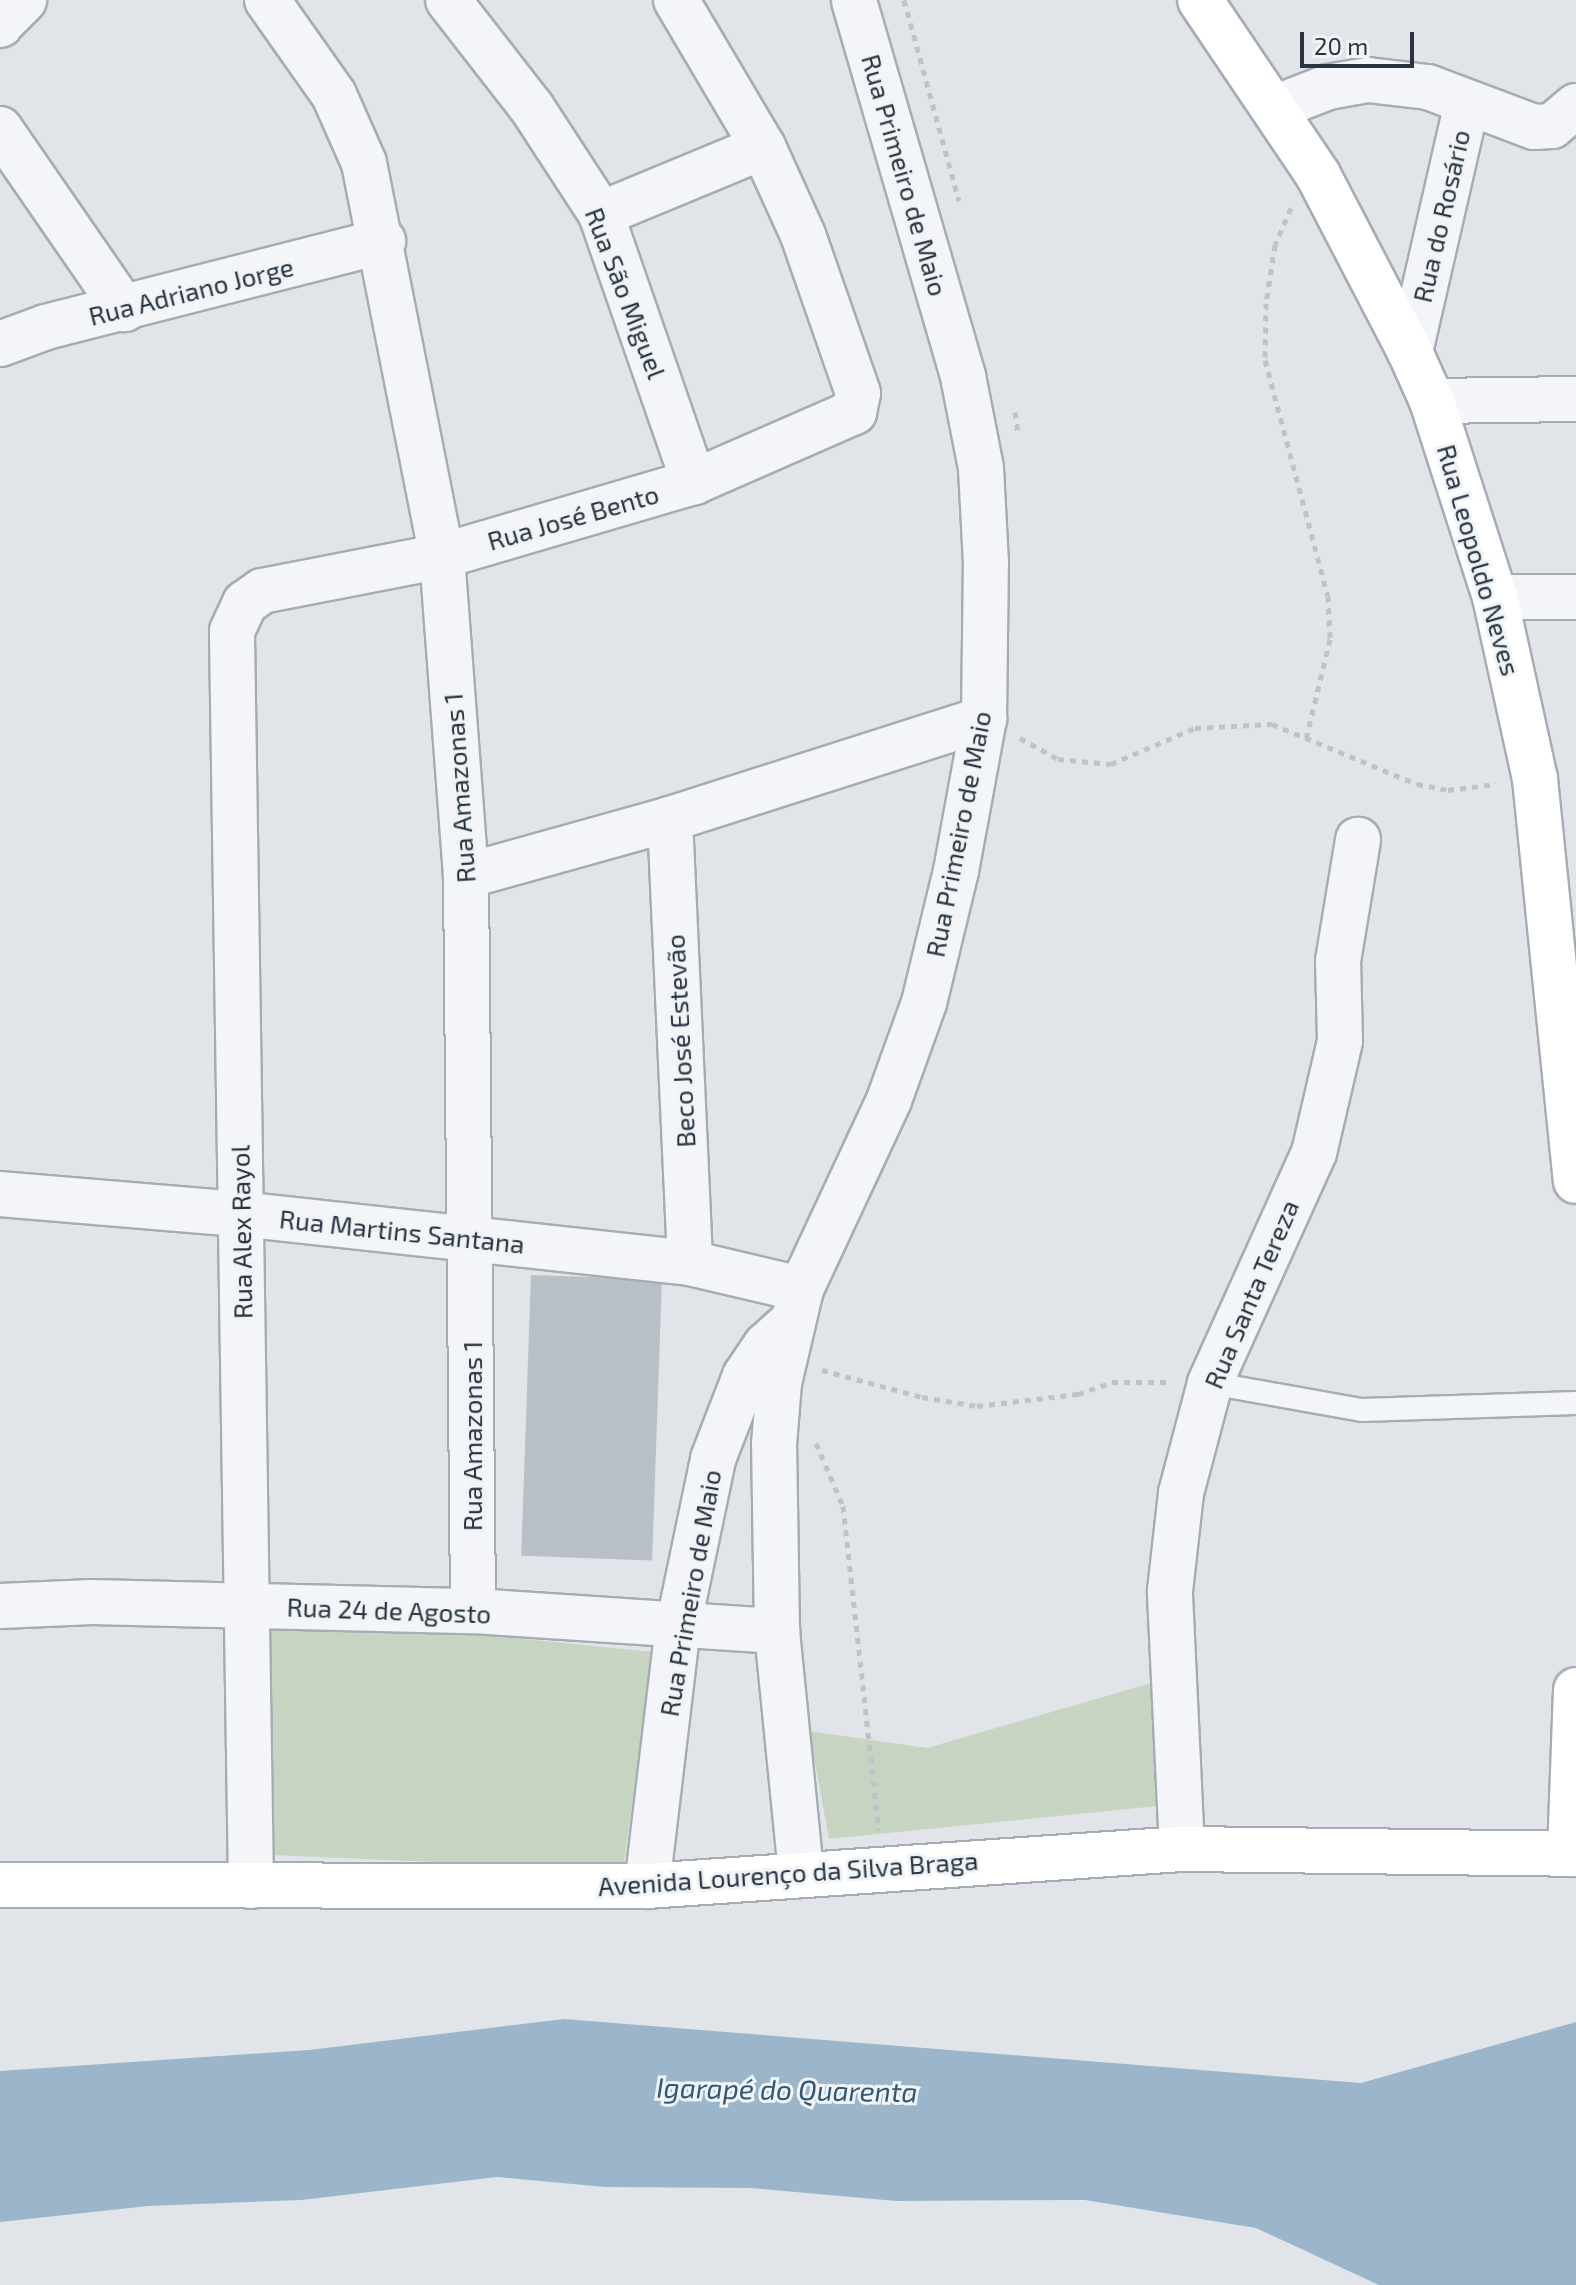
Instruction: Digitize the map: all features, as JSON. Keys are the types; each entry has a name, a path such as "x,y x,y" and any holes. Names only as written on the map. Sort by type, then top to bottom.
{"street":[{"path":"0,25 24,0"},
{"name":"Rua Amazonas 1","path":"267,0 334,95 364,163 383,241 442,556 466,876 472,1237 473,1611"},
{"name":"Rua São Miguel","path":"448,0 532,108 601,214 694,482"},
{"path":"601,214 763,147 676,0"},
{"name":"Rua Primeiro de Maio","path":"801,1872 777,1631 774,1444 792,1324 889,1100 924,1003 956,871 984,719 986,564 981,468 963,376 854,0"},
{"name":"Rua Leopoldo Neves","path":"1200,0 1277,107 1318,175 1410,352 1432,401 1495,597 1535,779 1576,1181"},
{"path":"1277,107 1328,87 1368,80 1428,87 1467,103"},
{"name":"Rua do Rosário","path":"1410,352 1467,103 1534,127 1552,126 1576,106"},
{"path":"0,129 124,309"},
{"name":"Rua José Bento","path":"262,591 442,556 694,482 846,420 854,412 858,393 803,235 763,147"},
{"name":"Rua Adriano Jorge","path":"0,344 46,327 383,241"},
{"path":"1432,401 1576,399"},
{"name":"Rua Alex Rayol","path":"251,1886 232,631 245,603 262,591"},
{"path":"1495,597 1576,597"},
{"path":"466,876 670,819 984,719"},
{"name":"Beco José Estevão","path":"670,819 690,1263"},
{"name":"Rua Santa Tereza","path":"1182,1849 1170,1591 1181,1493 1210,1383 1314,1153 1340,1041 1338,961 1358,840"},
{"name":"Rua Martins Santana","path":"0,1194 472,1237 690,1263 792,1324"},
{"name":"Rua Primeiro de Maio","path":"647,1886 678,1627 713,1459 745,1376 766,1345 792,1324"},
{"name":"Rua 24 de Agosto","path":"0,1606 246,1605 473,1611 678,1627 777,1631"},
{"path":"1573,1854 1576,1690"},
{"name":"Avenida Lourenço da Silva Braga","path":"0,1885 647,1886 801,1872 1182,1849 1573,1854"}],"lane":[{"path":"1210,1383 1362,1410 1576,1403"}],"path":[{"path":"1306,740 1330,639 1328,596 1265,360 1266,303 1275,245 1290,208 1318,175"},
{"path":"984,719 1058,759 1111,764 1195,728 1272,724 1386,776 1448,790 1535,779"},
{"path":"792,1324 922,1397 977,1406 1078,1394 1112,1382 1210,1383"}],"green space":[{"path":"267,1613 653,1652 623,1870 272,1855"},
{"path":"1158,1681 1167,1805 829,1839 809,1731 927,1748"}],"water":[{"name":"Igarapé do Quarenta","path":"564,2019 1361,2083 1576,2022 1576,2285 1379,2285 1256,2228 1085,2200 896,2201 750,2188 605,2187 497,2177 301,2200 148,2206 0,2222 0,2071 309,2050"}],"building":[{"path":"531,1275 662,1280 652,1560 521,1556"}]}
